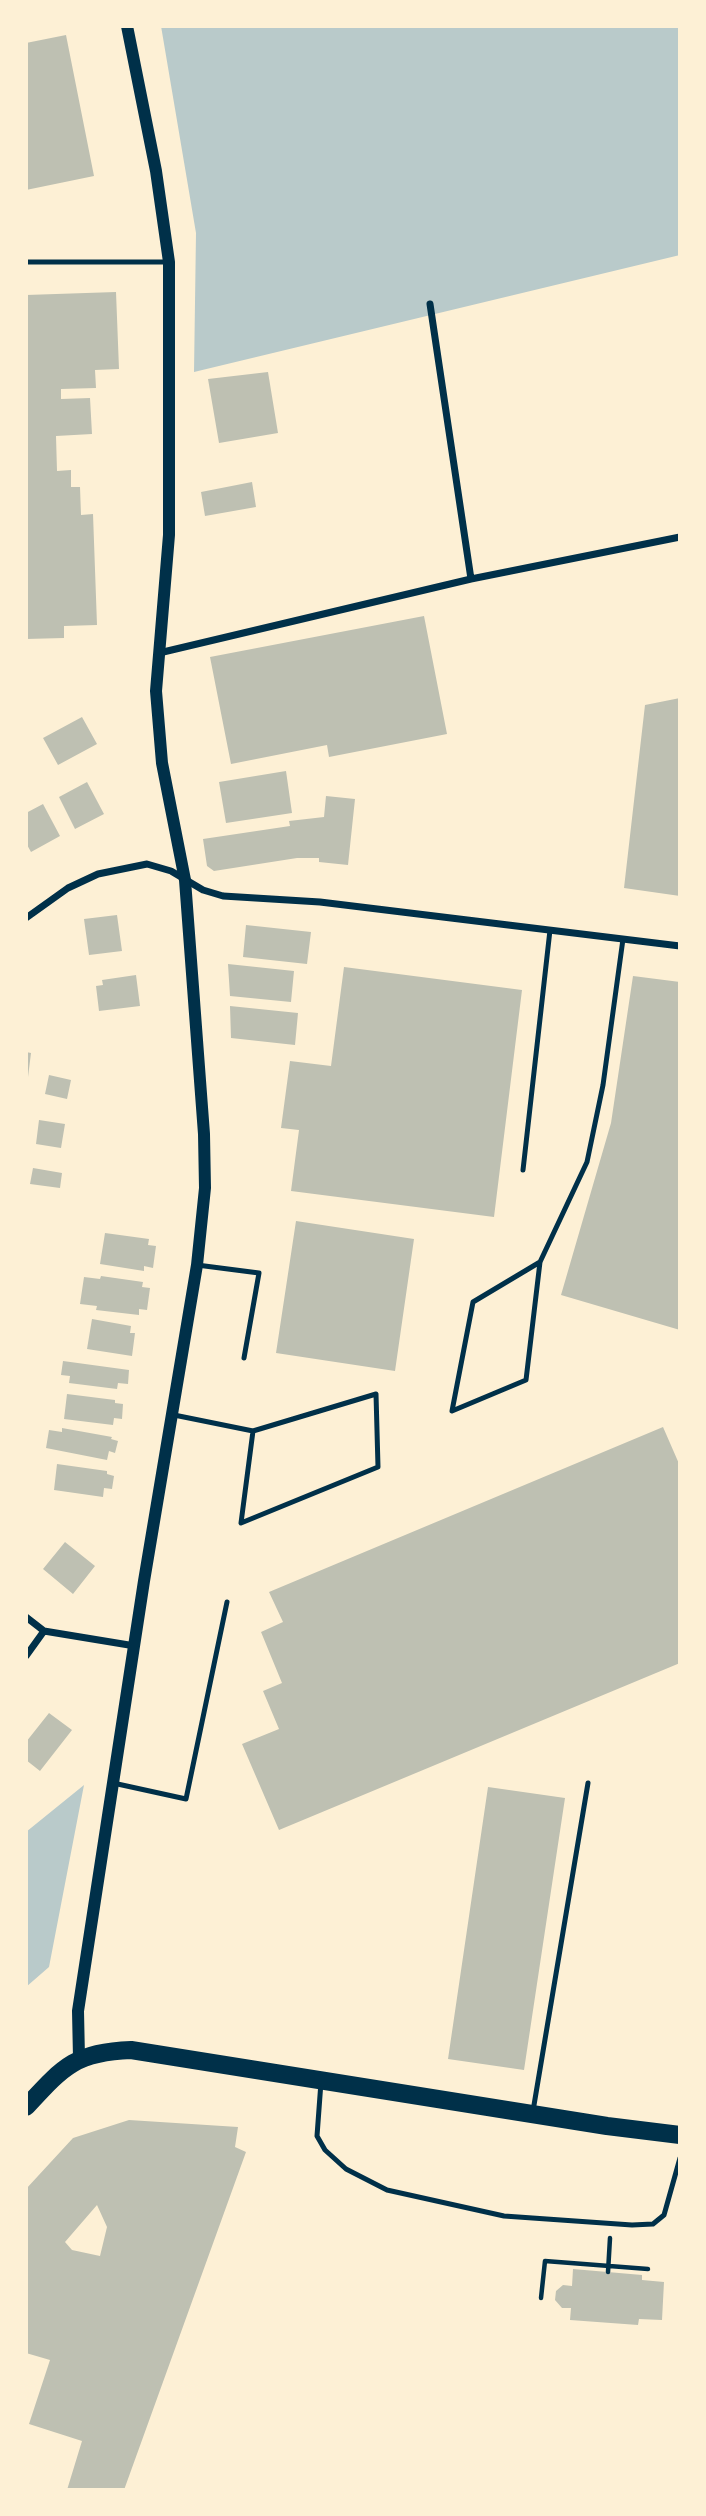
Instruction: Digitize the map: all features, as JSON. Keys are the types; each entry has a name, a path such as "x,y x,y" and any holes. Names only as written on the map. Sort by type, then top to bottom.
{"main road":[{"path":"26,2107 57,2075 79,2058 108,2051 131,2050 680,2135"}],"street":[{"path":"79,2058 78,2011 197,1265 205,1188 204,1134 186,880 162,763 156,691 169,535 169,262 156,171 127,26"},
{"path":"430,304 471,579"},
{"path":"159,653 471,579 680,537"},
{"path":"26,918 68,888 98,874 147,864 171,871 223,896 320,902 680,946"},
{"path":"26,1617 44,1631 135,1647"},
{"path":"26,1656 44,1631"}],"lane":[{"path":"26,262 169,262"},
{"path":"523,1170 550,930"},
{"path":"540,1262 473,1302 452,1411 526,1380 540,1262 587,1162 603,1085 623,939"},
{"path":"197,1265 259,1273 244,1358"},
{"path":"172,1415 253,1431 376,1394 378,1467 241,1523 253,1431"},
{"path":"113,1783 186,1799 227,1602"},
{"path":"532,2113 588,1783"},
{"path":"321,2080 317,2136 325,2150 346,2169 387,2190 505,2216 611,2224 653,2224 663,2215 680,2158"}],"path":[{"path":"608,2269 611,2224"},
{"path":"541,2298 545,2261 608,2269 648,2269"}],"shaded area":[{"path":"161,26 680,26 680,255 194,372 196,233"},
{"path":"84,1785 49,1967 26,1987 26,1832"}],"building":[{"path":"66,35 94,176 26,190 26,43"},
{"path":"116,292 119,369 95,370 96,388 61,389 61,399 90,398 92,434 56,436 57,471 71,470 71,487 80,487 81,515 93,514 97,625 64,626 64,638 26,639 26,295"},
{"path":"268,372 278,433 219,443 208,379"},
{"path":"252,482 256,507 205,516 201,492"},
{"path":"424,616 447,734 329,757 327,745 231,764 210,657"},
{"path":"680,698 680,896 624,888 645,705"},
{"path":"82,717 97,744 58,765 43,738"},
{"path":"286,771 292,813 226,823 219,782"},
{"path":"87,782 104,814 75,829 59,797"},
{"path":"326,796 355,799 348,865 319,862 319,858 297,858 214,871 207,866 203,839 290,826 289,821 324,817"},
{"path":"43,804 60,836 31,852 26,843 26,813"},
{"path":"117,915 122,951 89,955 84,919"},
{"path":"246,925 311,932 307,964 243,957"},
{"path":"228,964 294,971 291,1002 230,996"},
{"path":"344,967 522,990 494,1217 291,1191 299,1130 281,1128 290,1061 331,1066"},
{"path":"136,975 140,1006 99,1011 96,986 103,985 102,980"},
{"path":"633,976 680,982 680,1330 561,1295 611,1123"},
{"path":"230,1006 298,1013 295,1045 231,1038"},
{"path":"26,1052 31,1053 28,1077 26,1077"},
{"path":"49,1075 71,1080 67,1099 45,1094"},
{"path":"39,1120 65,1124 61,1148 36,1144"},
{"path":"33,1168 62,1173 60,1188 30,1184"},
{"path":"296,1221 414,1239 395,1371 276,1353"},
{"path":"105,1233 149,1239 148,1245 156,1246 153,1268 144,1266 144,1271 100,1264"},
{"path":"101,1276 143,1282 142,1287 150,1288 147,1310 139,1309 139,1315 96,1310 97,1306 80,1304 84,1277 100,1279"},
{"path":"92,1319 131,1326 130,1333 135,1333 132,1356 87,1349"},
{"path":"63,1361 129,1370 128,1384 118,1383 117,1389 69,1383 70,1376 61,1375"},
{"path":"67,1394 115,1400 115,1403 123,1404 122,1419 114,1418 113,1425 64,1419"},
{"path":"663,1427 680,1466 680,1663 279,1830 242,1744 279,1729 263,1691 282,1683 261,1632 283,1622 269,1592"},
{"path":"62,1428 112,1437 111,1439 118,1441 115,1453 109,1451 107,1460 46,1448 49,1430 62,1432"},
{"path":"57,1464 107,1471 107,1474 114,1476 112,1489 104,1488 103,1497 54,1490"},
{"path":"65,1542 95,1566 73,1594 43,1569"},
{"path":"49,1713 72,1730 40,1771 26,1760 26,1742"},
{"path":"488,1787 565,1798 524,2070 448,2059"},
{"path":"129,2120 238,2127 235,2147 246,2152 124,2490 67,2490 82,2441 29,2424 50,2360 26,2353 26,2189 73,2138","holes":["97,2205 107,2227 100,2256 72,2250 65,2242"]},
{"path":"573,2269 642,2275 642,2280 664,2282 662,2320 639,2319 638,2325 570,2320 571,2308 562,2308 555,2300 556,2291 563,2285 572,2286"}]}
